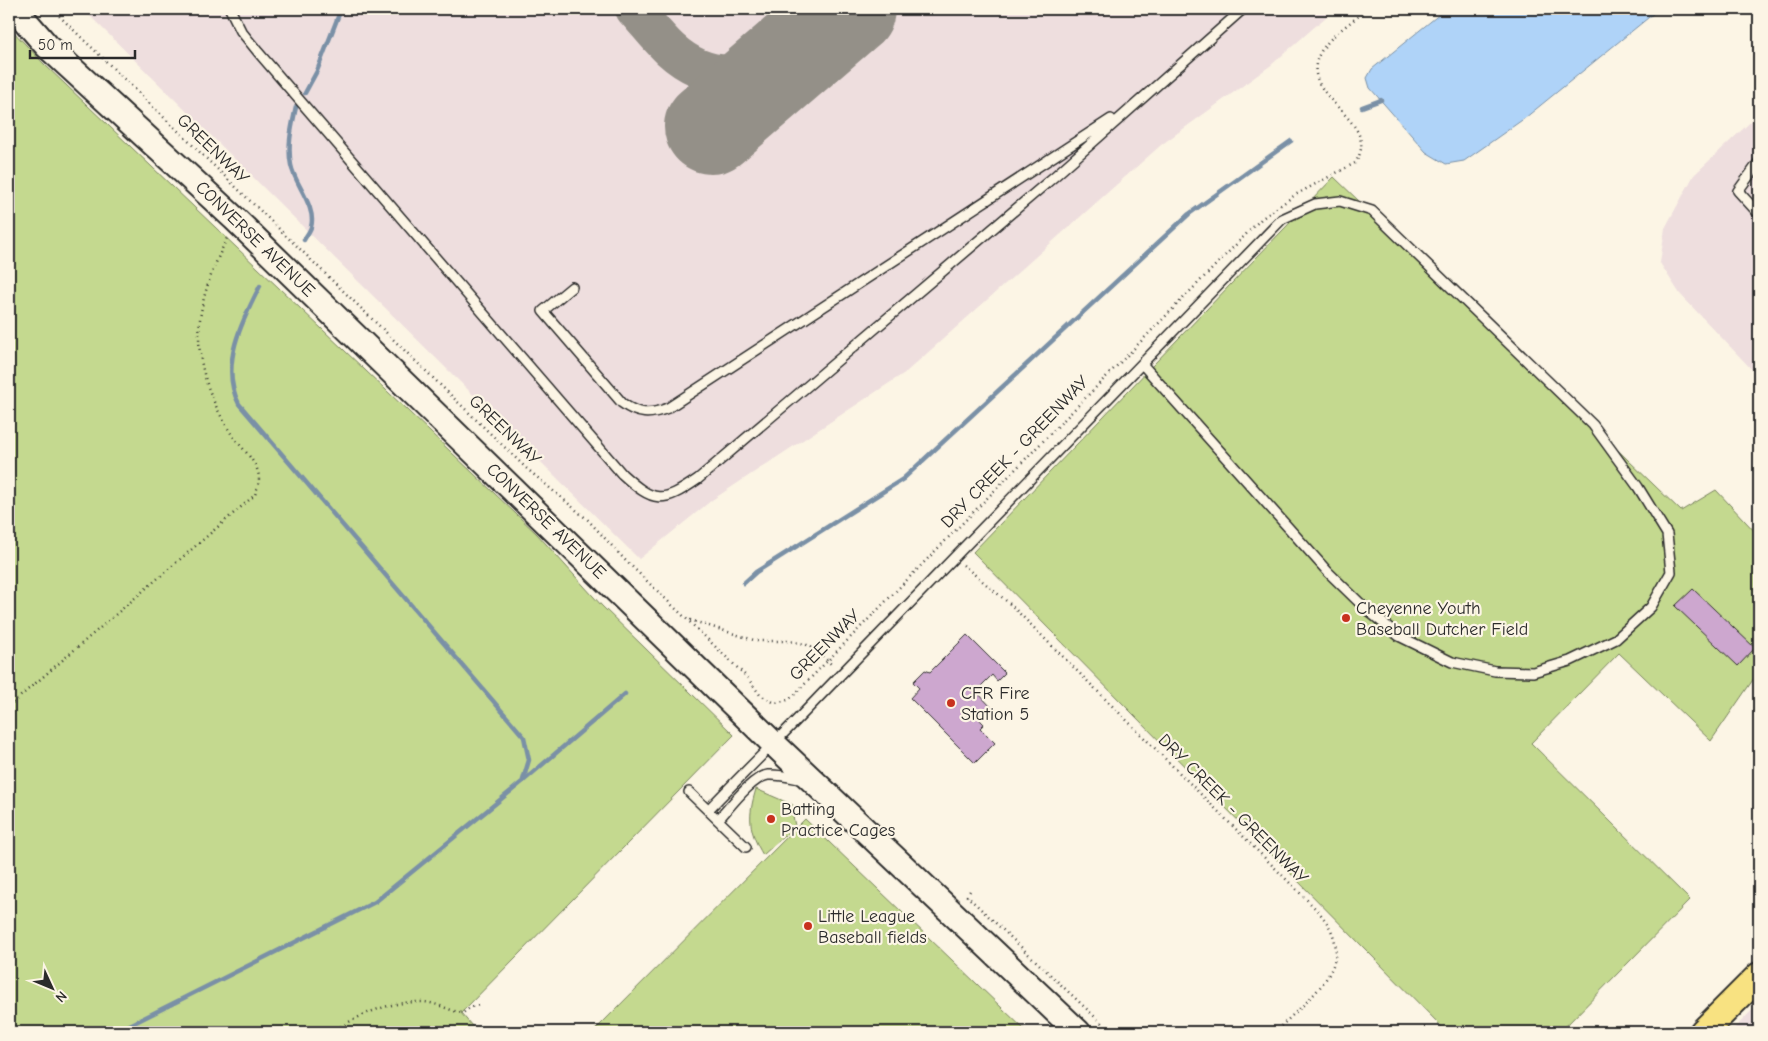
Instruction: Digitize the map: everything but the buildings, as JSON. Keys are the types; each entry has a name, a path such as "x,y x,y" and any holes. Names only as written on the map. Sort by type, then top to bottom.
{"main road":[{"name":"CONVERSE AVENUE","path":"15,9 48,46 236,219 775,745 1078,1032"},
{"path":"1704,1032 1759,976"}],"lane":[{"path":"230,9 241,31 258,52 615,467 640,491 651,496 670,495 698,479 1034,194 1243,9"},
{"path":"572,288 543,311 622,403 632,410 643,413 656,413 668,408 1137,102"},
{"path":"1759,162 1738,191 1759,214"},
{"path":"708,810 751,765 775,745 841,674 1282,219 1314,204 1340,201 1372,211 1593,425 1638,487 1666,534 1670,572 1651,607 1616,639 1570,661 1533,672 1495,671 1452,662 1400,636 1366,609 1328,572 1142,364"},
{"path":"718,820 755,781 766,775 813,781"},
{"path":"690,792 746,847"}],"path":[{"name":"GREENWAY","path":"52,9 526,468 588,520 625,560 770,702 781,703 788,700 942,545"},
{"name":"DRY CREEK - GREENWAY","path":"1276,1032 1323,984 1334,968 1337,951 1328,924 1317,910 1016,610 942,545 1261,219 1295,195 1355,163 1362,147 1359,134 1323,91 1318,80 1316,67 1323,48 1368,9"},
{"path":"9,706 255,495 260,482 257,469 218,410 207,383 201,357 199,332 201,303 208,278 227,238"},
{"path":"688,620 757,641 789,641 805,644 818,651 841,674"},
{"path":"970,891 967,896 1111,1032"},
{"path":"332,1032 370,1012 394,1005 424,1002 463,1013 471,1007 479,1005"}],"shaded area":[{"path":"83,9 1335,9 1270,66 1161,145 906,372 712,500 639,559"},
{"path":"1759,114 1759,377 1680,294 1660,263 1665,228 1694,175"},
{"path":"1759,1003 1759,1032 1731,1032"}],"green space":[{"path":"9,27 44,64 537,534 602,606 734,735 461,1013 477,1032 9,1032"},
{"name":"Cheyenne Youth Baseball Dutcher Field","path":"1334,177 1681,511 1716,490 1759,536 1759,671 1711,741 1619,653 1531,743 1690,900 1560,1032 1447,1032 973,552"},
{"name":"Batting Practice Cages","path":"756,789 793,805 792,811 795,826 763,855 754,838 751,823"},
{"name":"Little League Baseball fields","path":"805,819 1027,1032 593,1032"}],"water":[{"path":"1446,9 1659,9 1525,118 1464,161 1446,164 1426,152 1370,88 1367,78 1372,69"}],"waterway":[{"path":"305,93 317,71 341,9"},
{"path":"1362,107 1381,100"},
{"path":"296,107 290,136 290,158 293,172 308,203 312,219 310,229 304,240"},
{"path":"744,583 756,572 903,479 1189,214 1291,141"},
{"path":"260,286 240,329 232,359 233,389 239,404 524,737 529,760 523,780"},
{"path":"116,1032 375,902 522,782 625,694"}],"taxiway":[{"path":"634,9 670,49 688,63 706,71 724,74 742,73 759,68 777,61 811,40"}],"runway":[{"path":"711,127 848,9"}],"place":[{"name":"Cheyenne Youth Baseball Dutcher Field","path":"1346,618"},
{"name":"CFR Fire Station 5","path":"951,703"},
{"name":"Batting Practice Cages","path":"771,819"},
{"name":"Little League Baseball fields","path":"808,926"}]}
